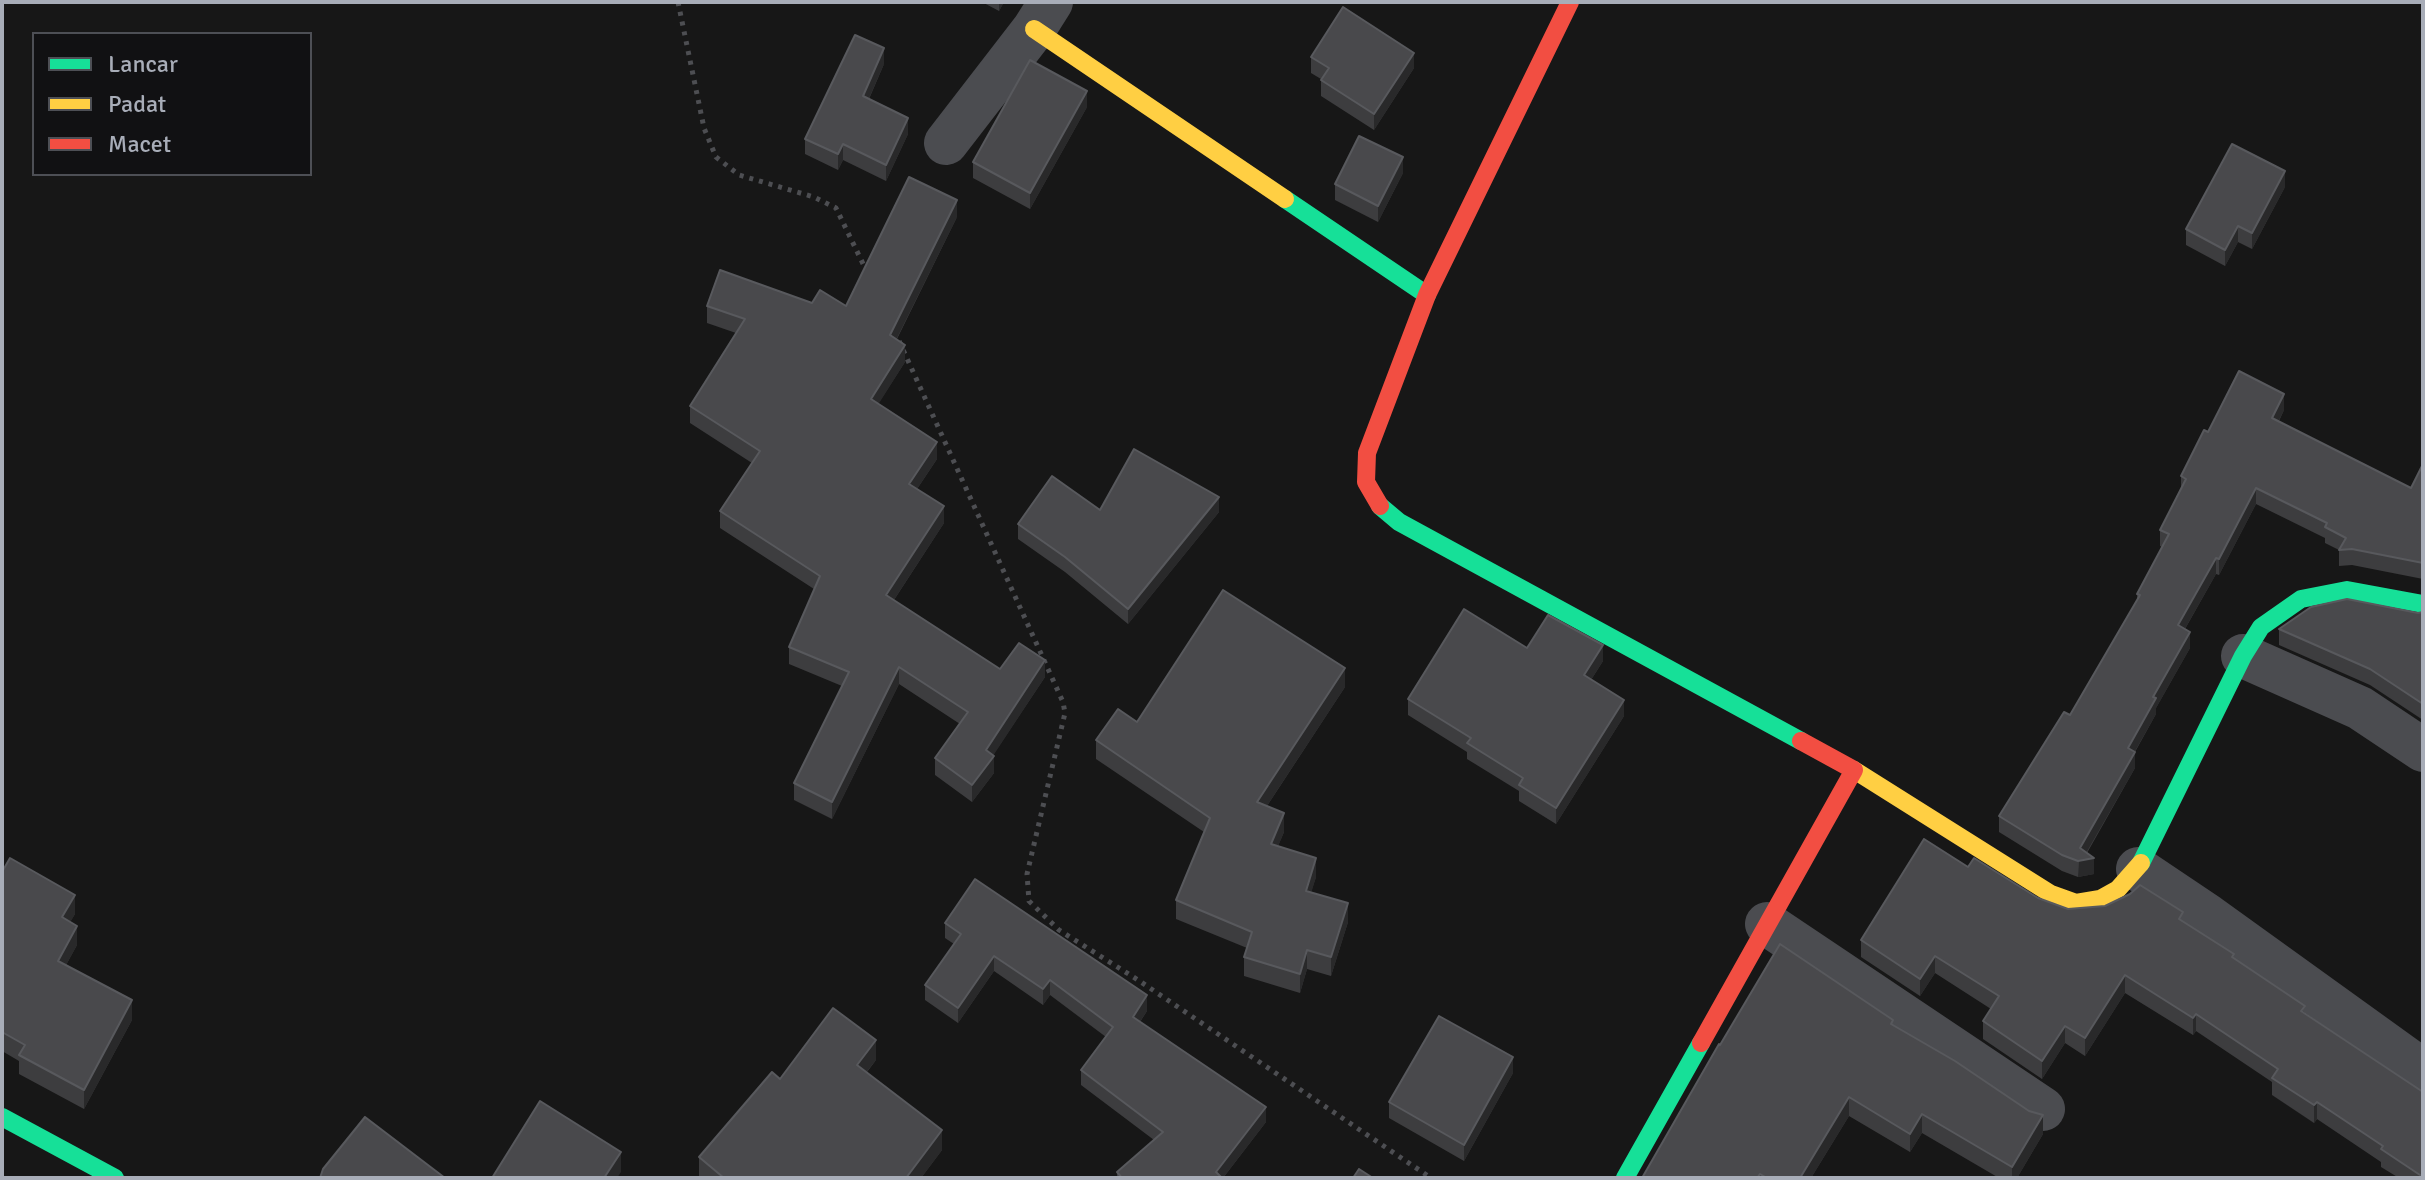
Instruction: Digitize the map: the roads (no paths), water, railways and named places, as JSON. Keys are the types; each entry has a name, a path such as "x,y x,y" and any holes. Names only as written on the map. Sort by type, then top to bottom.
{"street":[{"path":"1570,2 1427,295 1367,453 1366,482 1377,503 1399,522 1854,770 2012,872 2076,903 2100,899 2118,889 2138,869 2243,656 2261,627 2301,599 2347,590 2423,604"},
{"path":"946,143 1042,15 1427,295"},
{"path":"2243,656 2360,708 2423,750"},
{"path":"1625,1178 1854,770"},
{"path":"2138,869 2423,1071"},
{"path":"1767,924 2043,1109"},
{"path":"2,1117 115,1178"}]}
